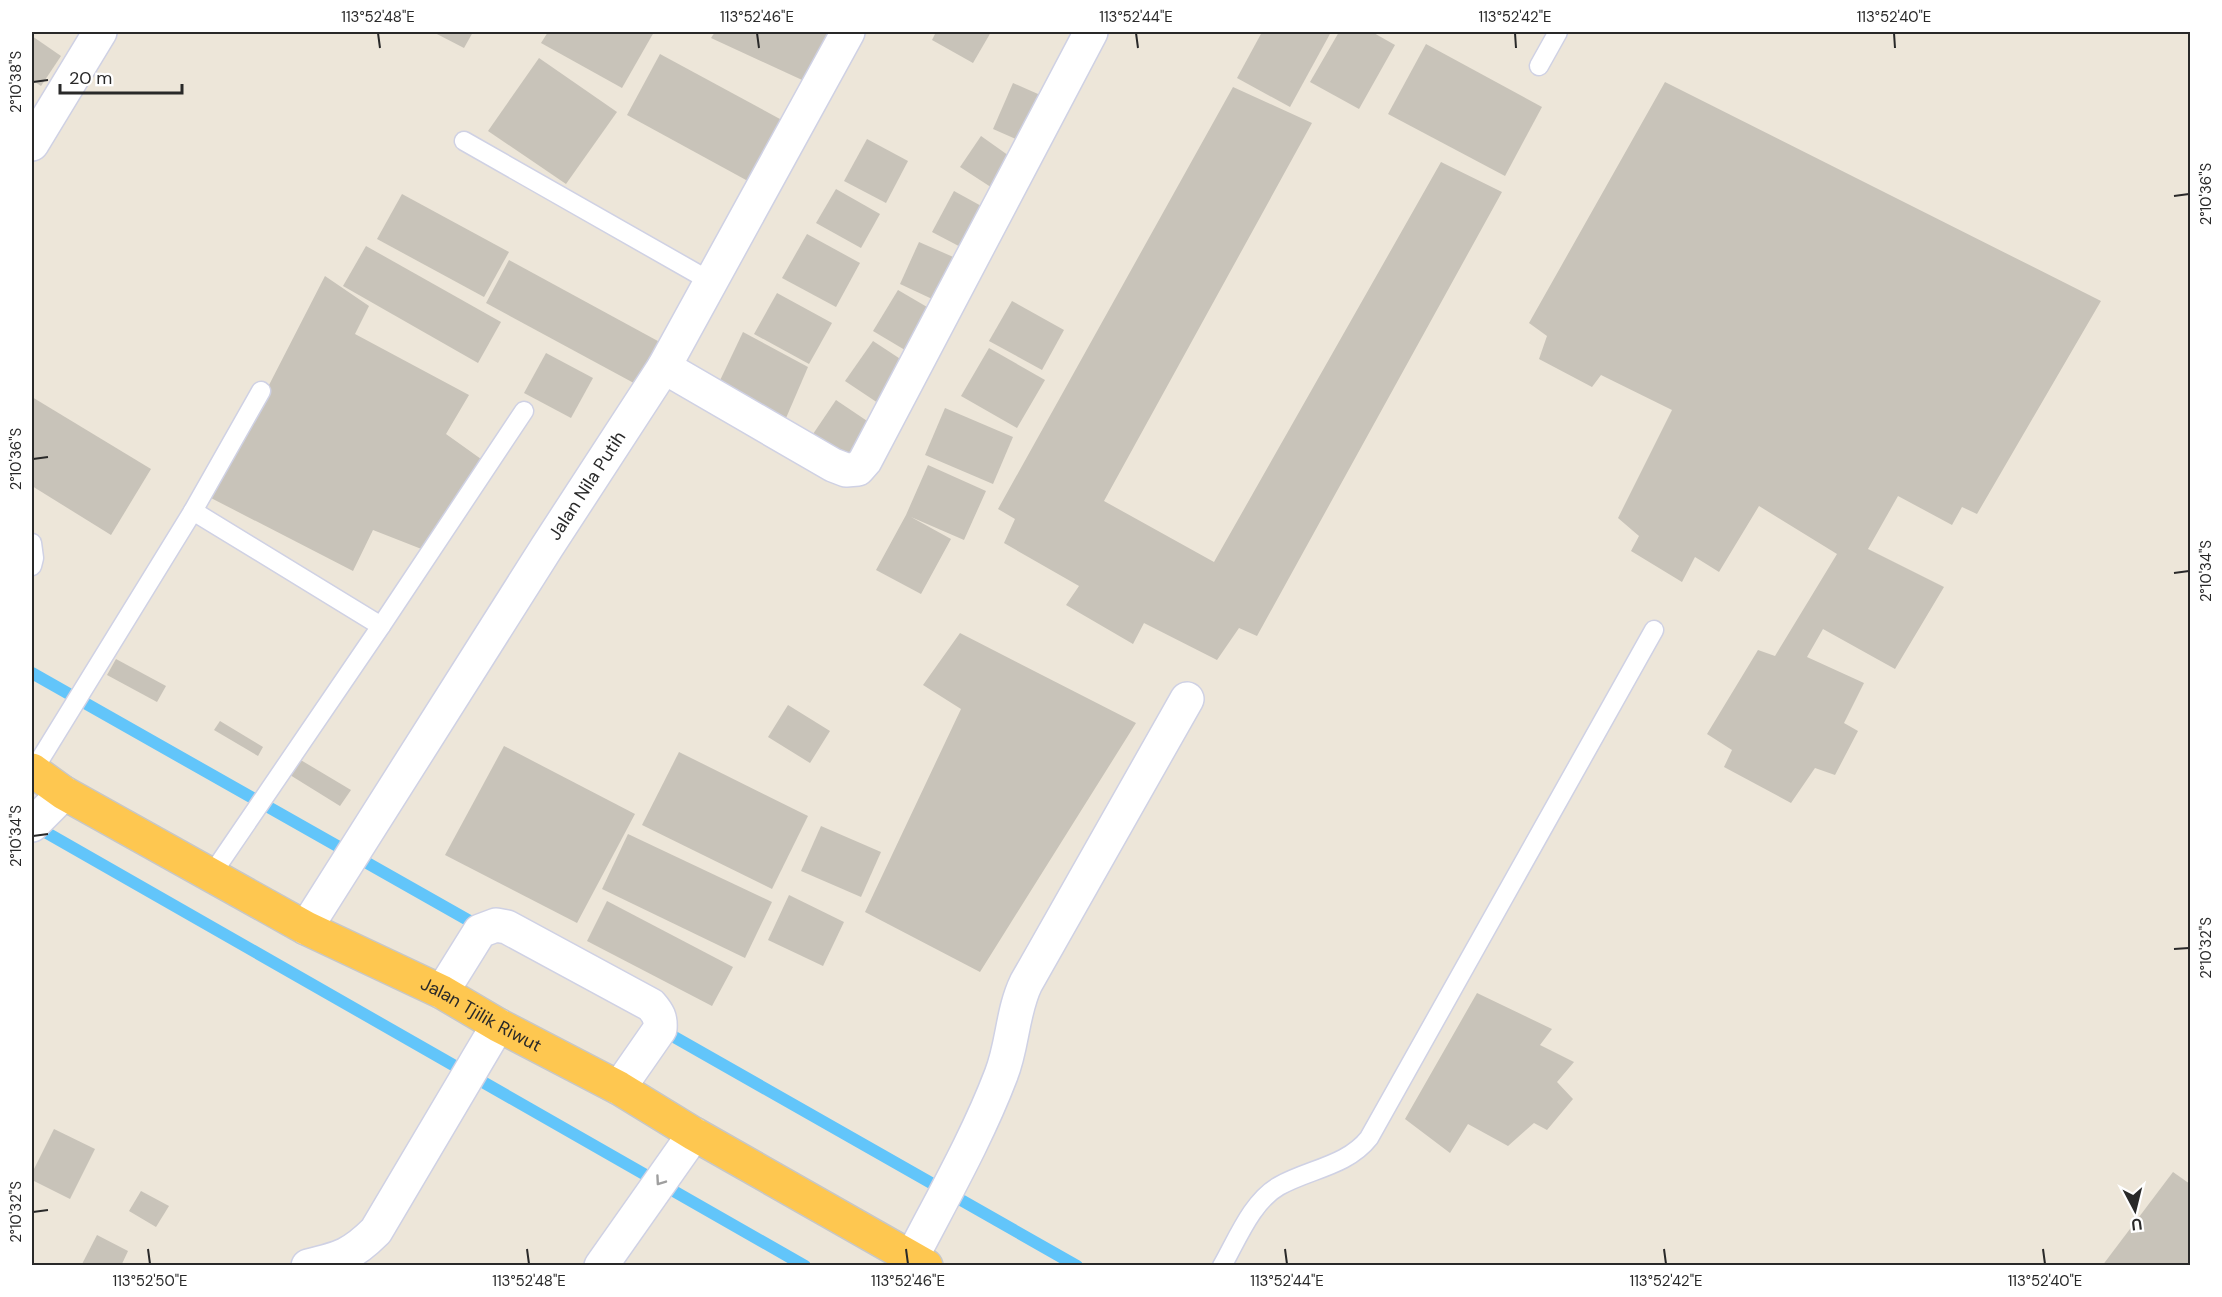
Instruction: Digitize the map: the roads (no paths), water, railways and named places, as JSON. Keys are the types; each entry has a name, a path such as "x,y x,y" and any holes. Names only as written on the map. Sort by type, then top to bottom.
{"highway":[{"name":"Jalan Tjilik Riwut","path":"32,770 64,792 306,928 442,992 498,1025 619,1088 694,1134 919,1261"}],"street":[{"path":"32,144 100,32"},
{"name":"Jalan Nila Putih","path":"306,928 664,367 848,32"},
{"path":"664,367 833,465 846,470 858,469 865,461 1091,32"},
{"path":"919,1261 992,1100 1009,1051 1016,1008 1026,983 1187,699"},
{"path":"32,825 64,792"},
{"path":"442,992 483,929 502,925 518,932 651,1005 658,1013 661,1020 660,1029 619,1088"},
{"path":"308,1266 352,1257 376,1231 498,1025"},
{"path":"601,1266 694,1134"}],"lane":[{"path":"1539,66 1558,32"},
{"path":"464,141 710,281"},
{"path":"32,770 193,511 261,391"},
{"path":"212,874 524,411"},
{"path":"193,511 381,626"},
{"path":"32,543 34,558 32,566"},
{"path":"1222,1266 1254,1212 1278,1186 1351,1156 1369,1138 1654,630"}],"waterway":[{"path":"32,673 482,928"},
{"path":"33,825 805,1266"},
{"path":"662,1030 1077,1266"}]}
